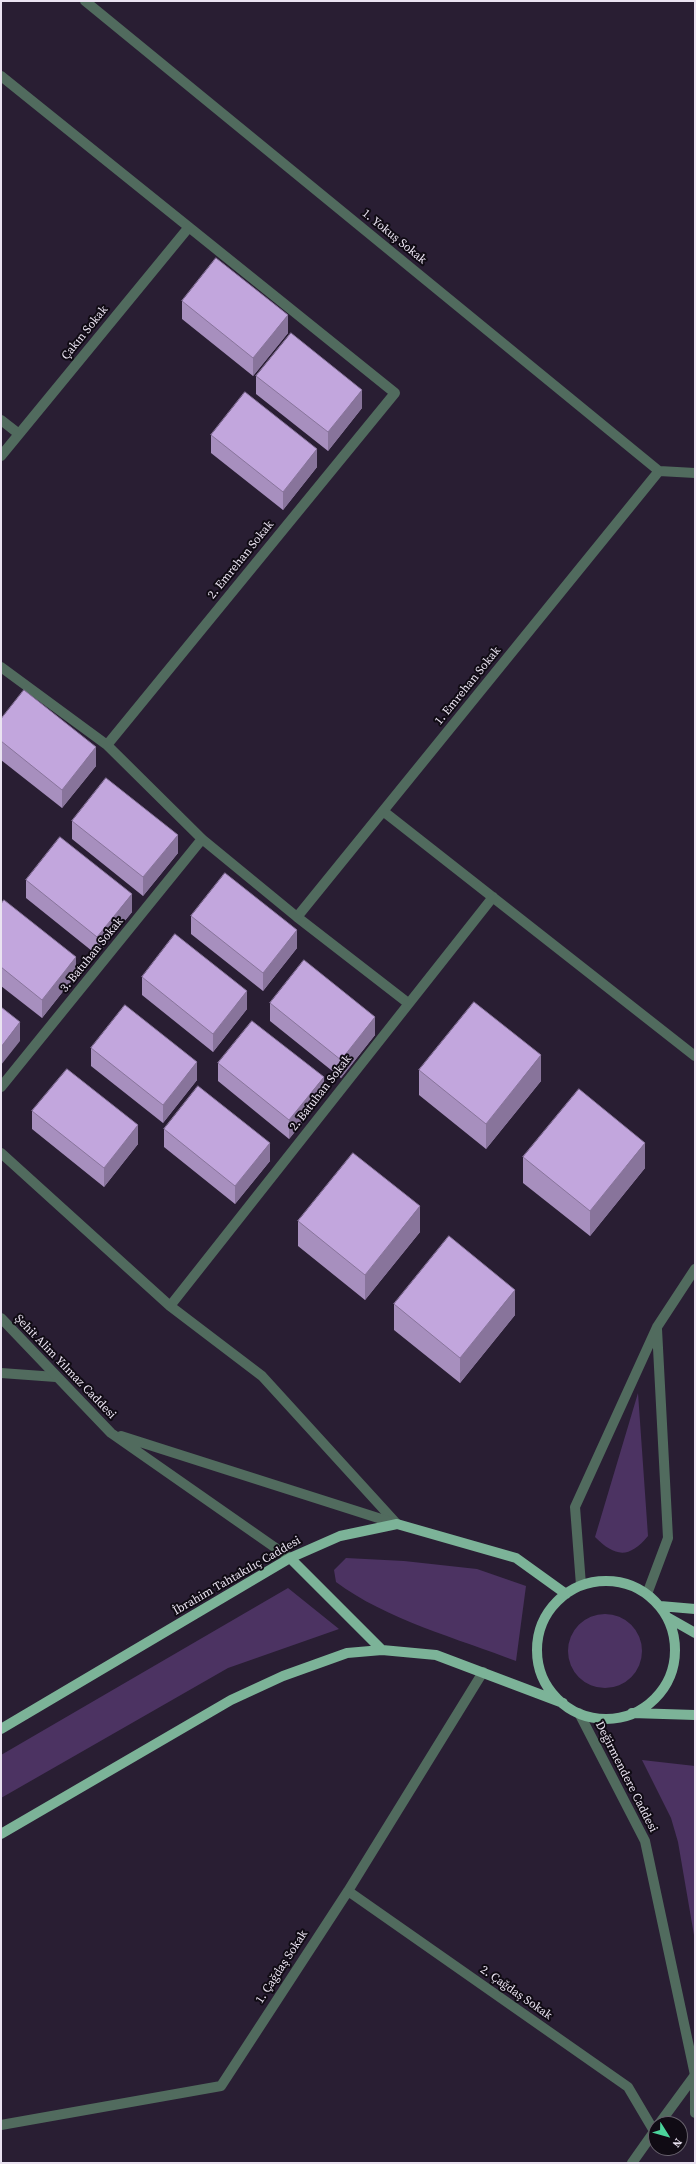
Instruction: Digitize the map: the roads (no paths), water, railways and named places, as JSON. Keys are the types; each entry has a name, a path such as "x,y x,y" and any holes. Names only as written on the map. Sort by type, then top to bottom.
{"main road":[{"name":"İbrahim Tahtakılıç Caddesi","path":"1,1730 290,1558 340,1536 397,1524 516,1558 566,1594"},
{"path":"290,1558 382,1650"},
{"path":"1,1834 231,1700 283,1676 347,1653 382,1650 436,1655 563,1704 579,1713 596,1718 615,1718 632,1713 647,1705 655,1697 668,1680 674,1664 675,1647 672,1630 667,1617 660,1606 647,1594 632,1585 615,1581 598,1581 581,1585 566,1594 552,1606 538,1639 538,1657 542,1675 551,1690 563,1704"},
{"path":"660,1606 695,1609"},
{"path":"667,1617 695,1633"},
{"path":"632,1713 695,1714"}],"street":[{"name":"1. Yokuş Sokak","path":"85,1 659,471"},
{"path":"1,76 189,227"},
{"name":"2. Emrehan Sokak","path":"107,744 395,393 189,227"},
{"name":"Çakın Sokak","path":"1,456 189,227"},
{"path":"1,420 19,434"},
{"path":"659,471 695,473"},
{"name":"1. Emrehan Sokak","path":"297,917 659,471"},
{"path":"1,667 107,744 202,839 297,917 408,1003"},
{"path":"383,811 695,1056"},
{"name":"3. Batuhan Sokak","path":"1,1087 202,839"},
{"name":"2. Batuhan Sokak","path":"170,1306 493,897"},
{"path":"1,1153 170,1306 262,1376 397,1524"},
{"path":"581,1585 574,1506 656,1327 695,1269"},
{"name":"Şehit Alim Yılmaz Caddesi","path":"1,1318 111,1433 290,1558"},
{"path":"647,1594 668,1538 656,1327"},
{"path":"1,1373 56,1377"},
{"path":"111,1433 397,1524"},
{"name":"1. Çağdaş Sokak","path":"1,2125 221,2086 348,1890 483,1672"},
{"name":"Değirmendere Caddesi","path":"579,1713 645,1841 695,2075 695,2113"},
{"name":"2. Çağdaş Sokak","path":"348,1890 628,2087 648,2116"},
{"path":"665,2116 695,2075"},
{"path":"632,2163 648,2140"}]}
